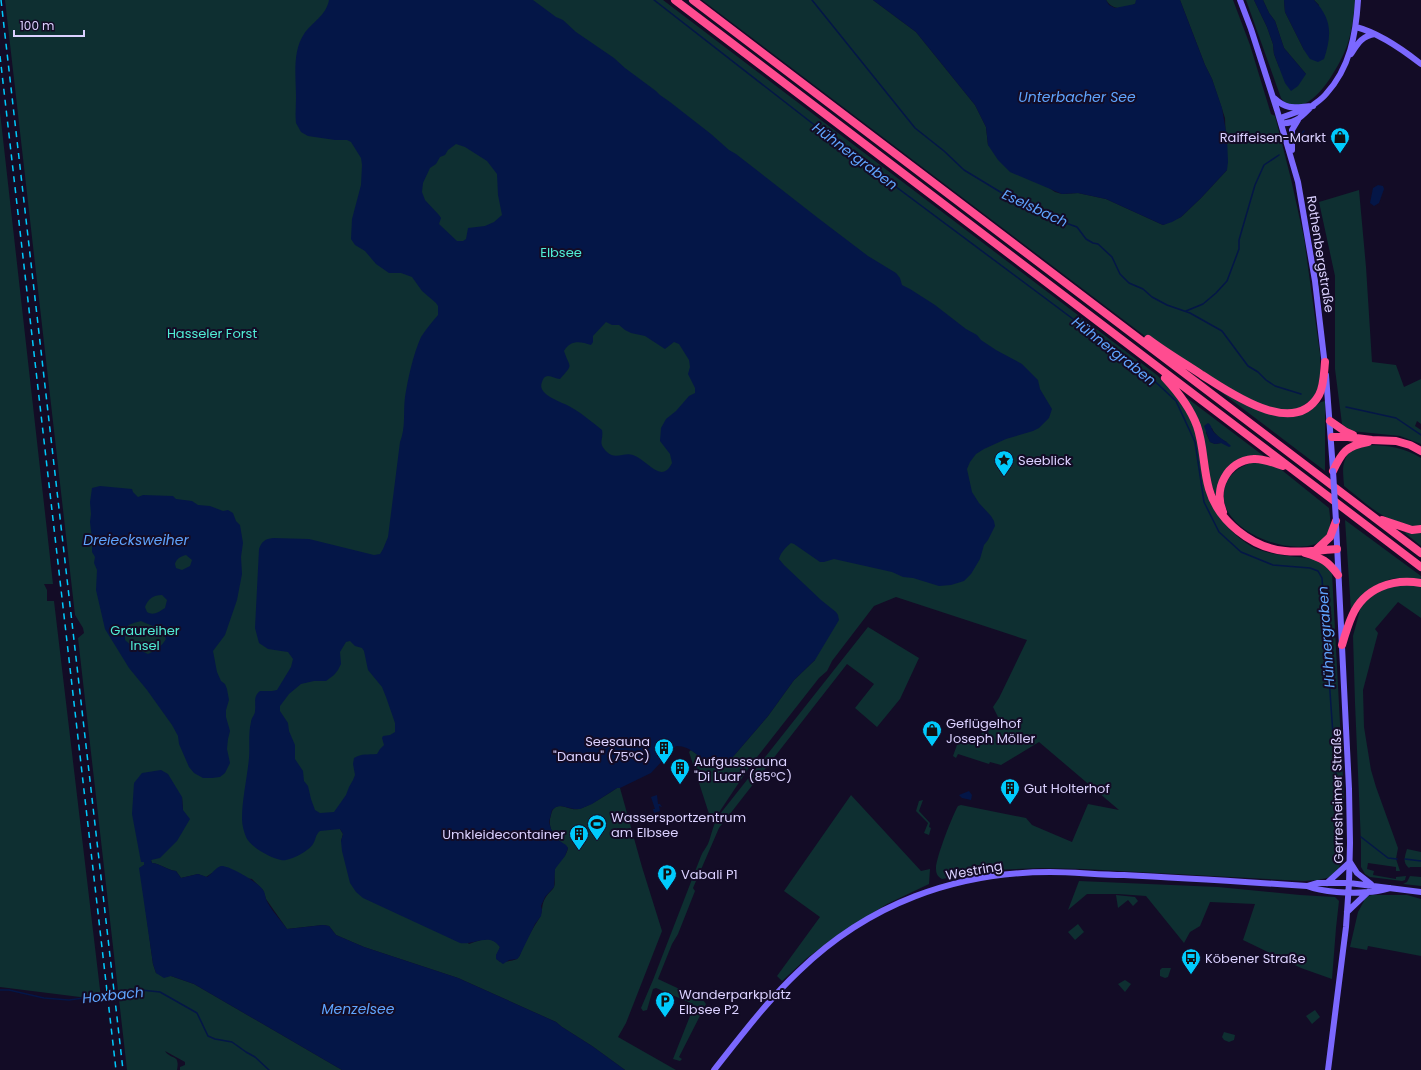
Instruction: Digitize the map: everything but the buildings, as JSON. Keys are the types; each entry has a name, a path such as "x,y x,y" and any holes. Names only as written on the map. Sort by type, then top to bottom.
{"highway":[{"path":"675,0 1421,567"},
{"path":"693,0 1421,553"},
{"path":"1110,317 1119,318 1167,353 1233,395 1252,404 1278,412 1298,412 1310,406 1316,400 1321,392 1325,362"},
{"path":"1152,364 1176,390 1191,412 1201,436 1209,489 1218,510 1228,521 1241,533 1262,545 1284,551 1337,549"},
{"path":"1330,420 1346,432 1361,438"},
{"path":"1332,437 1396,441 1410,445 1421,451"},
{"path":"1333,471 1341,456 1347,449 1356,444 1372,440"},
{"path":"1228,521 1222,508 1219,492 1221,484 1229,471 1244,461 1253,459 1263,460 1288,467"},
{"path":"1374,518 1412,530 1421,529"},
{"path":"1316,550 1330,537 1336,521"},
{"path":"1300,551 1329,562 1338,575"},
{"path":"1342,645 1356,608 1372,591 1396,582 1404,581 1421,583"}],"main road":[{"name":"Rothenbergstraße","path":"1240,0 1281,121 1298,182 1316,281 1332,437 1336,521"},
{"path":"1348,60 1356,27 1358,0"},
{"path":"1356,27 1375,34 1412,56 1421,64"},
{"path":"1313,106 1283,117 1281,121 1289,123 1299,118 1313,106 1327,93 1338,78 1359,42 1369,35 1375,34"},
{"path":"1273,97 1288,107 1295,108 1313,106"},
{"path":"1293,162 1292,130 1299,118"},
{"name":"Gerresheimer Straße","path":"1328,1070 1347,912 1350,862 1350,814 1336,521"},
{"path":"1327,883 1350,862 1361,878 1372,885"},
{"name":"Westring","path":"714,1070 774,996 799,970 819,953 853,928 878,913 898,902 937,888 984,877 1050,872 1194,878 1307,886 1317,890 1349,892 1368,892 1390,888"},
{"name":"Westring","path":"1307,886 1317,883 1349,883 1421,892"},
{"path":"1347,912 1368,892"}],"green space":[{"name":"Elbsee","path":"5,0 663,0 1157,375 1180,401 1189,416 1200,447 1208,488 1212,500 1217,512 1225,524 1238,537 1254,548 1272,554 1320,560 1332,573 1344,798 1342,856 1339,868 1331,877 1304,881 1041,868 994,870 942,879 936,872 936,864 952,818 958,806 961,805 1026,818 1032,825 1072,842 1088,804 1119,810 1039,742 1001,765 990,762 989,764 958,754 956,758 953,756 958,742 979,736 998,717 993,707 999,698 1027,640 896,597 874,606 832,661 827,671 819,678 750,766 712,823 689,752 691,750 711,765 725,766 768,716 794,680 815,660 412,729 340,829 343,834 341,841 469,944 486,939 493,940 497,943 500,947 497,958 500,962 506,962 517,959 520,955 526,941 540,917 544,900 554,887 555,869 564,857 568,848 556,838 551,829 550,820 553,809 558,806 564,806 572,809 582,808 617,788 620,788 662,931 626,1023 618,1037 676,1070 625,1070 556,1022 458,978 364,947 336,935 329,926 323,925 287,929 266,899 263,890 252,879 212,873 206,877 198,874 181,878 176,871 152,863 151,860 183,810 182,797 144,862 144,865 140,868 153,964 156,973 171,976 194,984 342,1070 180,1070 180,1067 185,1065 185,1062 165,1051 176,1059 178,1065 177,1070 127,1070 78,638 84,633 83,628 75,615"},
{"path":"702,0 873,0 916,32 975,105 986,127 988,145 1055,192 1062,194 1078,193 1106,199 1163,225 1181,217 1227,170 1225,118 1212,79 1205,65 1180,0 1233,0 1250,45 1271,114 1275,116 1304,238 1320,354 1320,385 1315,397 1300,408 1283,411 1253,402 1154,343"},
{"path":"1106,0 1136,0 1136,3 1124,8 1116,8 1109,4"},
{"path":"1246,0 1254,0 1267,27 1279,67 1306,74 1284,48 1275,21 1269,13 1263,0 1284,0 1285,12 1304,50 1319,5 1314,0 1355,0 1351,29 1344,54 1321,91 1305,104 1294,106 1285,103 1281,98"},
{"path":"0,112 53,584 44,584 47,590 47,601 54,601 101,998 96,999 0,987"},
{"path":"1359,190 1372,362 1396,365 1404,387 1421,379 1421,424 1417,421 1415,426 1421,430 1421,444 1400,436 1351,431 1342,424 1335,369 1335,276 1319,202"},
{"path":"1213,386 1268,414 1289,417 1307,411 1325,401 1325,471"},
{"path":"1187,398 1265,457 1256,457 1225,474 1221,510 1208,475 1185,399","holes":["1206,428 1212,428 1218,436 1227,442 1215,444 1210,442 1206,433"]},
{"path":"1369,445 1396,448 1421,458 1421,526 1410,526 1389,519 1370,507 1344,486 1344,463 1350,450"},
{"path":"1250,463 1262,463 1278,467 1329,508 1330,526 1327,536 1315,544 1299,547 1281,545 1262,539 1245,529 1232,517 1224,503 1225,487 1229,478 1234,472"},
{"path":"1345,520 1421,576 1421,581 1402,578 1386,581 1374,588 1351,611"},
{"path":"1406,531 1421,531 1421,546 1405,533"},
{"path":"1407,584 1421,586 1421,618 1398,602 1375,629 1378,633 1363,690 1364,727 1371,770 1398,848 1396,859 1400,871 1396,871 1396,867 1368,863 1367,869 1374,871 1373,875 1396,879 1396,877 1406,876 1405,880 1402,881 1370,877 1365,874 1361,867 1353,636 1361,606 1383,589"},
{"path":"868,627 919,658 900,699 877,727 855,708 874,684 847,664 719,828 693,888 695,891 678,934 672,944 658,979 703,1000 706,1004 679,1057 682,1059 680,1061 673,1059 694,1006 693,1004 656,988 653,989 647,1010 643,1011 641,1008 716,821"},
{"path":"851,795 921,871 930,869 929,884 887,904 842,932 807,958 782,981 777,976 820,917 784,891"},
{"path":"923,800 919,811 930,823 929,827 931,828 929,835 924,833 928,823 916,811 919,801"},
{"path":"1407,849 1421,852 1421,867 1409,868 1405,864"},
{"path":"1410,876 1421,877 1421,886 1403,884 1407,882"},
{"path":"1079,881 1218,887 1335,897 1339,901 1332,979 1301,968 1243,940 1255,904 1210,902 1200,926 1190,932 1184,943 1146,896 1087,894 1068,910"},
{"path":"1116,895 1135,897 1138,901 1133,906 1128,900 1118,908"},
{"path":"1372,895 1407,895 1421,899 1421,956 1368,946 1367,950 1350,947 1358,912 1364,901 1362,898"},
{"path":"1078,924 1084,932 1075,940 1068,932"},
{"path":"1162,968 1171,968 1168,977 1165,978 1160,976 1160,970"},
{"path":"1125,980 1131,984 1125,992 1118,984"},
{"path":"1315,1010 1320,1017 1312,1024 1306,1016"},
{"path":"1224,1032 1235,1035 1234,1040 1229,1042 1224,1040 1222,1037"}],"water":[{"name":"Elbsee","path":"329,0 533,0 556,17 563,20 576,32 614,58 711,134 729,150 868,256 896,273 900,278 902,285 935,305 996,350 1022,364 1038,380 1040,389 1052,409 1049,418 1039,428 1006,439 984,449 976,454 970,462 967,469 972,492 979,503 991,516 995,526 984,545 980,559 971,574 964,581 951,585 939,586 913,578 903,577 892,572 834,559 820,562 791,543 786,548 779,559 838,615 839,620 815,660 794,680 768,716 725,766 712,764 689,749 676,746 651,773 620,788 617,788 592,804 580,809 561,806 552,810 549,822 551,829 558,840 568,848 565,856 555,869 554,887 545,897 541,906 541,916 535,924 519,957 517,959 509,960 503,964 496,959 496,955 500,947 491,940 460,943 363,898 356,892 350,883 342,851 341,841 343,834 340,829 320,831 311,847 307,850 294,858 281,860 252,845 246,837 243,826 242,811 249,758 251,721 255,712 256,695 260,691 277,690 291,667 293,659 288,652 268,649 259,643 255,628 259,549 263,542 270,538 309,539 374,555 380,554 388,537 400,442 404,425 405,397 411,367 421,337 438,315 438,306 436,303 422,291 412,277 401,273 389,273 376,264 365,251 355,245 351,239 352,219 361,185 362,165 361,158 351,142 347,140 335,140 308,136 301,132 296,123 296,57 300,41 307,30 322,15","holes":["456,144 465,147 487,161 497,174 498,195 502,215 494,222 485,226 468,228 466,239 463,241 457,241 439,224 441,218 425,200 422,192 423,183 430,168 436,164 440,157 445,155 448,150","606,322 612,325 619,325 631,333 645,336 665,349 674,342 679,344 689,360 690,367 688,374 695,388 695,393 689,396 676,411 666,419 661,428 660,441 670,454 672,463 668,469 663,472 654,469 633,455 626,454 616,456 607,452 602,446 602,430 578,411 552,398 543,391 541,387 544,378 550,376 560,379 569,368 570,366 564,351 566,347 576,342 591,345 593,342 593,336","350,641 355,646 362,648 364,651 368,670 382,687 386,697 395,723 395,732 390,735 383,736 382,738 384,745 377,754 362,755 354,758 353,764 355,775 346,795 334,812 320,813 315,810 308,786 304,781 303,771 295,759 295,745 289,731 288,723 280,711 280,706 289,694 301,684 314,681 326,681 334,675 341,664 340,652 346,642"]},
{"name":"Unterbacher See","path":"873,0 1106,0 1109,5 1115,8 1135,4 1136,0 1180,0 1222,108 1227,138 1227,170 1181,217 1163,225 1106,199 1078,193 1062,194 1010,172 998,160 988,145 986,127 975,105 916,32"},
{"path":"1254,0 1263,0 1269,13 1275,21 1284,48 1306,74 1298,86 1291,91 1285,83 1274,54 1273,44 1267,27"},
{"path":"1284,0 1314,0 1320,7 1329,27 1327,50 1324,59 1318,62 1310,59 1285,12"},
{"path":"1378,185 1383,186 1384,189 1379,203 1374,206 1370,203 1373,188"},
{"path":"1208,423 1220,438 1231,446 1229,447 1221,443 1215,444 1210,442 1204,426"},
{"name":"Dreiecksweiher","path":"100,486 132,489 138,497 143,495 173,496 176,499 192,501 198,505 210,506 223,511 228,510 233,513 236,521 240,525 243,543 241,557 242,574 237,600 225,635 213,651 217,672 221,681 225,684 229,700 226,710 226,717 230,731 227,749 230,763 225,773 220,777 203,778 194,773 189,767 179,744 178,736 172,725 129,668 105,629 96,590 97,570 94,563 95,557 92,552 90,502 92,488","holes":["186,555 192,560 190,566 182,570 176,568 176,561","162,595 167,600 165,608 154,614 147,612 145,607 148,602 151,598","141,621 159,629 166,639 158,648 148,654 133,647 125,640 126,628"]},
{"name":"Menzelsee","path":"161,770 168,774 182,797 183,810 190,819 177,841 160,858 151,860 152,863 176,871 181,878 198,874 207,877 221,866 230,868 244,875 260,887 264,892 270,906 287,929 323,925 329,926 336,935 364,947 458,978 556,1022 625,1070 342,1070 194,984 171,976 164,978 156,973 153,964 139,868 144,865 144,862 141,862 132,814 134,783 142,773"},
{"path":"969,791 972,795 971,800 962,798 959,795"},
{"path":"657,795 658,804 662,807 659,806 660,811 654,813 653,809 655,809 651,797"}],"waterway":[{"name":"Hühnergraben","path":"654,0 844,148 1148,375 1176,401 1195,442 1204,502 1219,532 1241,552 1273,565 1310,568 1318,571 1322,578 1339,820"},
{"name":"Eselsbach","path":"812,0 915,128 944,151 964,170 1002,193 1015,196 1033,207 1053,215 1060,221 1077,227 1086,239 1098,244 1112,257 1120,274 1129,283 1143,289 1152,297 1167,305 1190,313 1222,331 1248,366 1275,386 1301,394"},
{"path":"1300,135 1304,131"},
{"path":"1186,311 1203,304 1227,281 1239,249 1239,240 1255,185 1264,165 1279,155"},
{"name":"Eselsbach","path":"1346,407 1396,418 1421,435"},
{"name":"Hühnergraben","path":"1361,837 1388,858 1397,859"},
{"name":"Hühnergraben","path":"1405,859 1421,861"},
{"name":"Hoxbach","path":"0,990 9,990 44,998 69,1000 141,990 160,992 197,1013 208,1036 215,1039 232,1042 255,1057 269,1070"}],"railway":[{"path":"1,0 123,1070"},
{"path":"0,56 116,1070"}],"place":[{"name":"Raiffeisen-Markt","path":"1340,154"},
{"name":"Seeblick","path":"1004,477"},
{"name":"Geflügelhof Joseph Möller","path":"932,747"},
{"name":"Seesauna \"Danau\" (75°C)","path":"664,765"},
{"name":"Aufgusssauna \"Di Luar\" (85°C)","path":"680,785"},
{"name":"Gut Holterhof","path":"1010,805"},
{"name":"Wassersportzentrum am Elbsee","path":"597,841"},
{"name":"Umkleidecontainer","path":"579,851"},
{"name":"Vabali P1","path":"667,891"},
{"name":"Köbener Straße","path":"1191,975"},
{"name":"Wanderparkplatz Elbsee P2","path":"665,1018"}],"park label":[{"name":"Hasseler Forst","path":"212,333"},
{"name":"Graureiher Insel","path":"145,638"}]}
